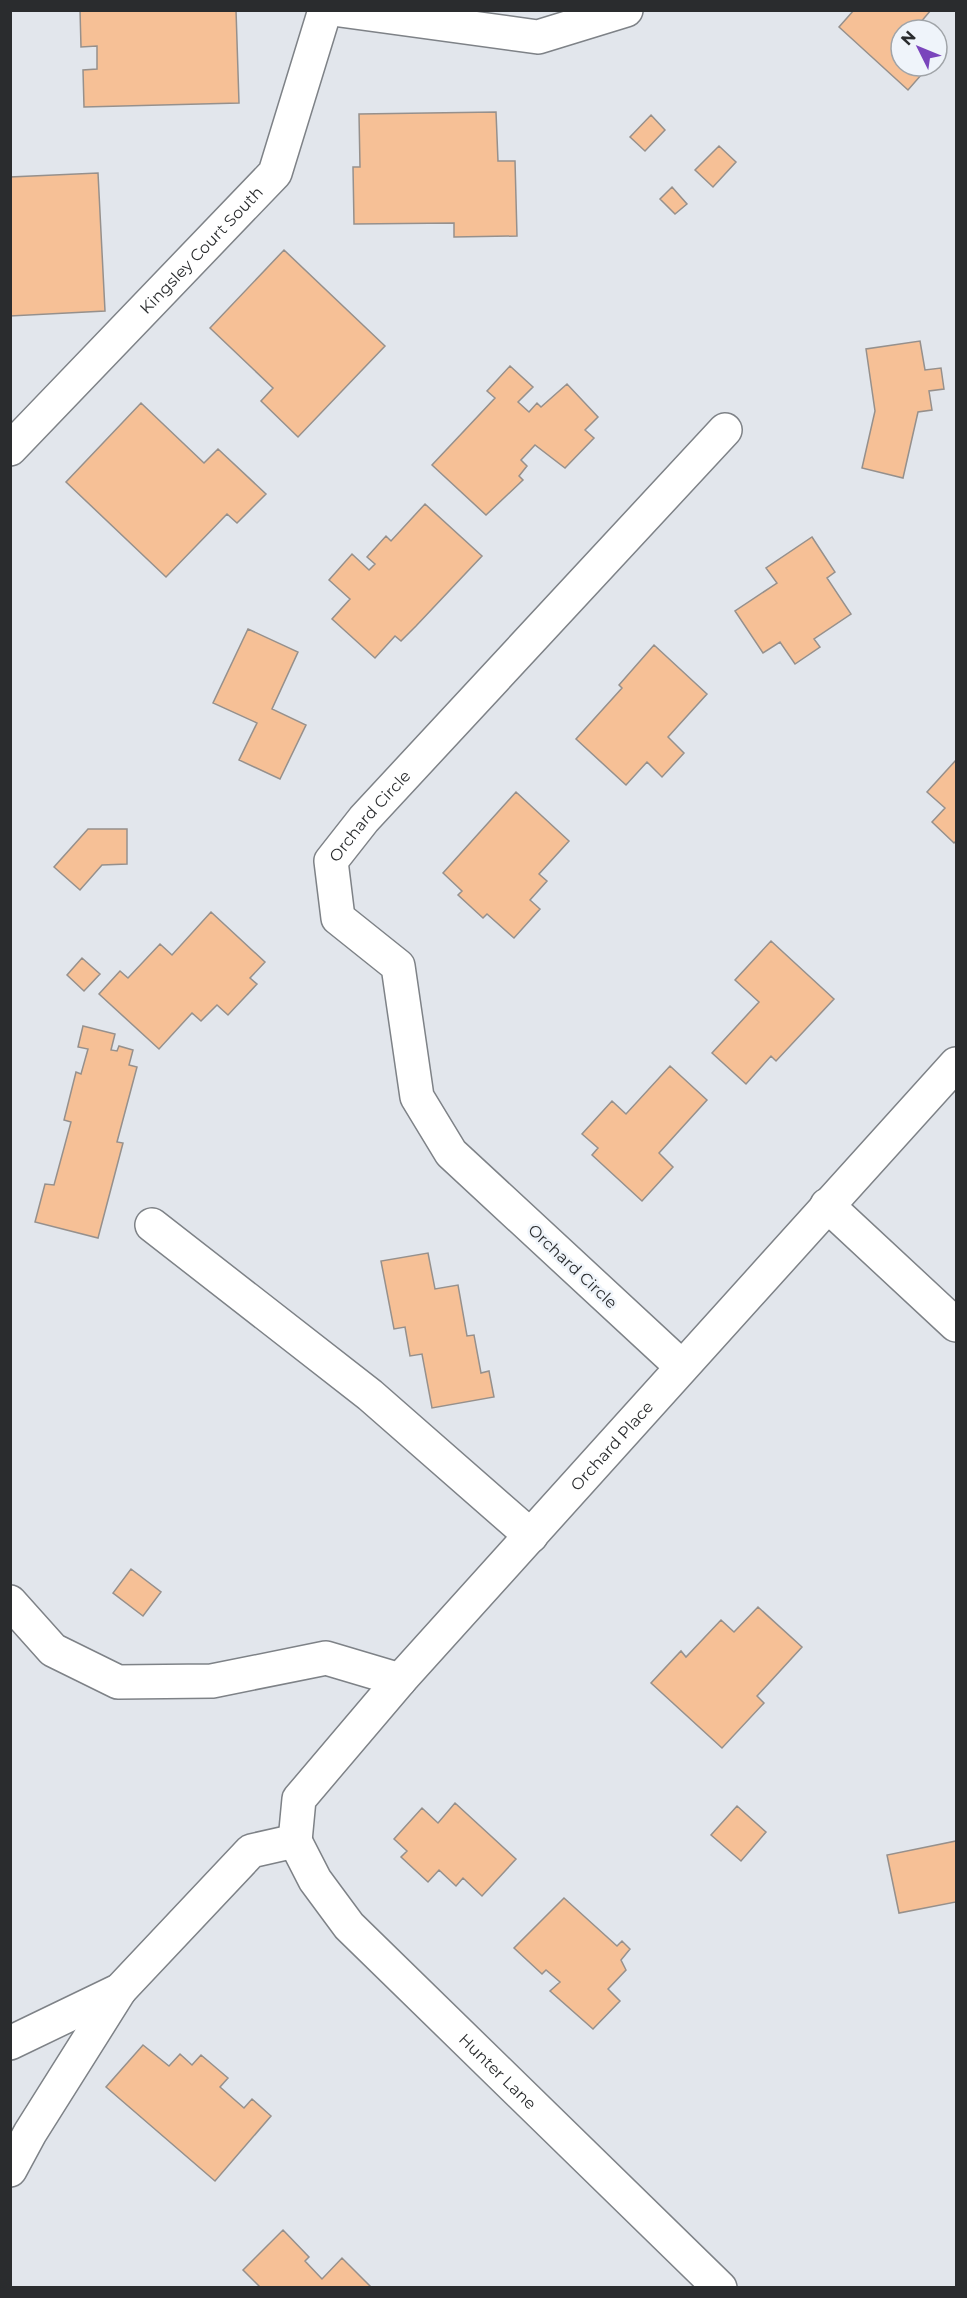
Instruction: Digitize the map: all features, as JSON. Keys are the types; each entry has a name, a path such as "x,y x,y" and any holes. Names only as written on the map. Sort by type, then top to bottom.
{"street":[{"name":"Kingsley Court South","path":"10,449 275,173 325,10"},
{"path":"340,10 538,37 626,10"},
{"name":"Orchard Circle","path":"681,1366 451,1152 417,1097 398,966 338,918 331,861 364,819 725,430"},
{"name":"Orchard Place","path":"295,1841 299,1799 400,1680 681,1366 957,1064"},
{"path":"827,1205 957,1325"},
{"path":"152,1225 370,1395 531,1536"},
{"path":"10,1602 53,1650 118,1682 212,1681 326,1658 400,1680"},
{"path":"10,2170 30,2133 120,1990 251,1851 295,1841"},
{"name":"Hunter Lane","path":"295,1841 315,1880 349,1926 720,2288"},
{"path":"10,2043 120,1990"}],"building":[{"path":"80,10 236,10 239,103 84,107 83,70 97,69 97,46 81,47"},
{"path":"854,10 931,10 924,18 889,18 889,73 839,27"},
{"path":"895,78 918,78 908,90"},
{"path":"496,112 498,161 515,161 517,236 454,237 454,223 354,224 353,167 360,167 359,114"},
{"path":"651,115 665,130 645,151 630,137"},
{"path":"719,146 736,162 713,187 695,170"},
{"path":"98,173 105,311 10,316 10,177"},
{"path":"672,187 687,204 675,214 660,199"},
{"path":"284,250 385,346 298,437 261,401 273,388 210,328"},
{"path":"920,341 925,370 941,368 944,389 929,391 932,410 918,412 903,478 862,468 875,411 866,349"},
{"path":"510,366 533,387 518,402 529,412 537,403 541,407 567,384 598,417 585,430 594,438 565,468 535,445 521,460 527,466 519,476 523,480 486,515 432,465 495,398 487,391"},
{"path":"141,403 204,463 218,449 266,494 237,523 227,514 166,577 66,482"},
{"path":"425,504 482,556 401,641 395,636 375,658 332,619 350,599 329,580 352,554 369,570 375,564 367,557 386,536 391,541"},
{"path":"812,537 835,572 827,578 851,614 814,639 820,647 795,664 780,642 763,653 735,611 777,583 766,568"},
{"path":"248,629 298,652 272,709 306,725 280,779 239,760 257,723 213,703"},
{"path":"654,645 707,694 668,737 684,753 662,777 647,762 626,785 576,739 622,688 619,685"},
{"path":"956,760 956,841 954,843 932,822 945,808 927,792"},
{"path":"516,792 569,841 539,874 547,881 530,900 540,909 514,938 487,914 483,918 458,895 462,891 443,873"},
{"path":"88,829 127,829 127,864 102,865 80,890 54,867"},
{"path":"211,912 265,962 250,978 257,984 228,1015 217,1005 201,1021 192,1013 159,1049 99,994 120,971 128,978 160,944 172,955"},
{"path":"771,941 834,999 776,1061 771,1056 746,1084 712,1053 759,1002 735,980"},
{"path":"82,958 100,974 84,991 67,975"},
{"path":"83,1026 115,1034 111,1050 117,1051 119,1046 133,1050 129,1065 137,1067 117,1142 123,1143 98,1238 35,1222 45,1184 54,1185 71,1122 64,1120 76,1072 81,1074 88,1049 78,1047"},
{"path":"670,1066 707,1100 659,1153 673,1167 642,1201 592,1155 598,1148 582,1134 612,1101 626,1114"},
{"path":"428,1253 435,1289 458,1285 467,1336 474,1335 481,1373 489,1371 494,1397 432,1408 422,1354 410,1356 405,1327 394,1329 381,1261"},
{"path":"131,1569 161,1592 143,1616 113,1593"},
{"path":"758,1607 802,1647 757,1696 764,1703 722,1748 651,1683 681,1651 686,1657 721,1620 734,1632"},
{"path":"455,1803 516,1859 482,1896 463,1878 456,1886 439,1870 428,1882 401,1857 407,1851 394,1839 422,1808 438,1823"},
{"path":"737,1806 766,1832 741,1861 711,1835"},
{"path":"956,1841 956,1902 899,1913 887,1855"},
{"path":"564,1898 617,1946 622,1941 630,1949 621,1960 626,1970 608,1989 620,2001 593,2029 550,1991 560,1982 546,1970 542,1974 514,1948"},
{"path":"143,2045 169,2066 180,2054 192,2065 201,2055 228,2078 220,2087 244,2108 252,2099 271,2116 215,2181 106,2087"},
{"path":"283,2230 309,2257 305,2261 322,2279 342,2258 372,2288 261,2288 243,2270"}]}
